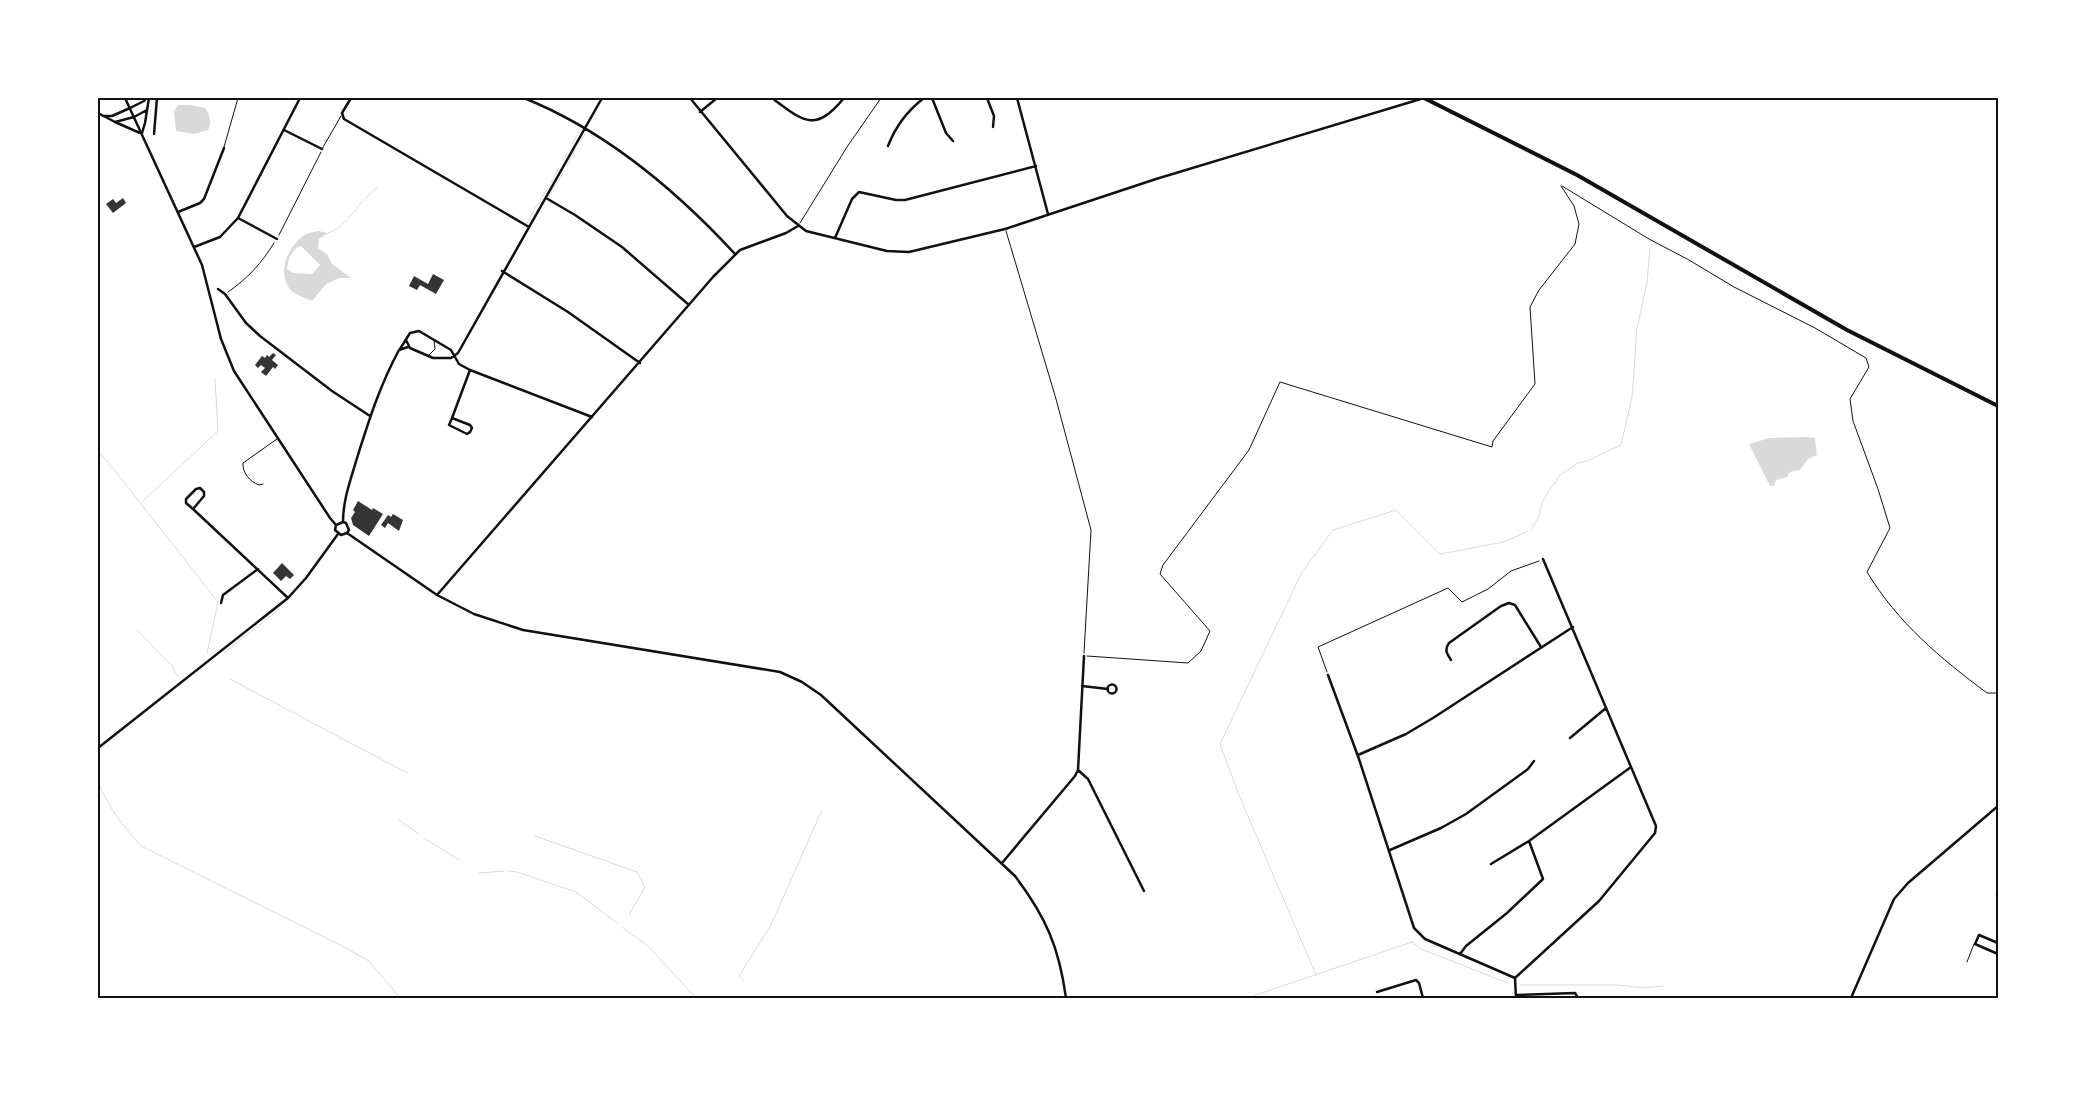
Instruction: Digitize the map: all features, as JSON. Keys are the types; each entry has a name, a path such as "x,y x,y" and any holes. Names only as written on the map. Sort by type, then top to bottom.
{"main road":[{"path":"1424,98 1577,175 1847,330 1998,406"}],"street":[{"path":"125,98 205,274 226,356 277,439 336,525 335,530 341,536 348,533"},
{"path":"101,116 112,116 148,98"},
{"path":"142,133 148,110 148,98"},
{"path":"154,134 158,98"},
{"path":"194,247 220,236 238,218 300,98"},
{"path":"350,98 342,116 529,227"},
{"path":"524,98 547,107 623,152 652,174 735,254"},
{"path":"406,340 408,346 426,356 440,359 454,356 461,348 502,271 546,198 602,98"},
{"path":"690,98 787,216 798,226 806,231 886,251 909,252 1006,229 1156,179 1424,98"},
{"path":"700,112 717,98"},
{"path":"772,98 777,99 800,118 813,120 820,120 831,114 844,98"},
{"path":"888,146 894,131 906,114 924,98"},
{"path":"932,98 946,132 953,141"},
{"path":"987,98 994,116 993,127"},
{"path":"1017,98 1048,214"},
{"path":"115,122 134,117 148,110"},
{"path":"98,113 142,133"},
{"path":"284,130 322,149"},
{"path":"178,212 195,206 204,199 224,148"},
{"path":"835,238 852,199 859,192 896,200 905,200 1036,166"},
{"path":"546,198 622,247 689,305"},
{"path":"238,218 277,239"},
{"path":"437,595 735,254 740,250 798,226"},
{"path":"502,271 568,312 640,363"},
{"path":"218,289 225,294 246,323 260,336 332,391 370,416"},
{"path":"343,522 346,490 370,416 386,373 410,333 419,331 434,339 451,350 459,364 470,370 592,418"},
{"path":"400,349 408,346"},
{"path":"452,418 470,425 472,428 470,432 467,434 451,428 449,425 470,370"},
{"path":"193,509 204,496 204,492 200,488 196,488 186,499 186,503 288,598"},
{"path":"336,525 343,522"},
{"path":"343,522 349,526 348,533"},
{"path":"348,533 437,595 466,611 523,630 780,672 802,682 821,695 1002,863 1021,885 1050,931 1059,956 1066,998"},
{"path":"98,748 288,598 307,577 338,534"},
{"path":"1515,978 1600,901 1655,833 1656,826 1543,559"},
{"path":"221,603 223,595 258,569"},
{"path":"1451,660 1446,652 1449,643 1501,606 1509,603 1515,605 1541,647"},
{"path":"1357,756 1406,734 1433,718 1572,627"},
{"path":"1002,863 1076,776 1078,770 1084,656"},
{"path":"1328,675 1414,928 1425,938 1515,978"},
{"path":"1082,686 1108,689"},
{"path":"1570,738 1606,708"},
{"path":"1389,850 1442,828 1466,814 1528,769 1534,761"},
{"path":"1491,864 1529,841 1631,767"},
{"path":"1078,770 1088,779 1144,891"},
{"path":"1851,998 1894,899 1908,884 1998,806"},
{"path":"1460,954 1466,946 1507,913 1543,879 1529,841"},
{"path":"1998,890 1998,895"},
{"path":"1998,943 1979,935 1975,944 1998,954"},
{"path":"1515,978 1516,997 1575,993 1578,998"},
{"path":"1377,992 1416,980 1419,983 1423,998"}],"lane":[{"path":"224,148 238,98"},
{"path":"322,149 339,117 342,116"},
{"path":"426,356 435,349 434,339"},
{"path":"263,484 259,485 253,482 243,470 243,462 277,439"},
{"path":"1966,962 1975,944"}],"path":[{"path":"798,226 847,147 881,98"},
{"path":"225,294 253,271 265,258 277,239 322,149"},
{"path":"1006,229 1056,399 1091,530 1084,656 1188,663 1201,651 1210,631 1160,574 1163,565 1249,450 1280,382 1492,447 1493,442 1535,384 1530,307 1539,290 1575,244 1579,224 1574,206 1561,186 1649,239 1815,328 1866,358 1868,367 1850,399 1853,421 1878,488 1890,528 1867,572 1882,596 1930,648 1987,693 1998,693"},
{"path":"1328,675 1318,647 1448,588 1462,602 1488,589 1511,571 1543,559"}],"shaded area":[{"path":"178,105 205,108 210,119 208,130 194,134 176,131 174,112"},
{"path":"318,231 328,233 319,239 318,248 327,254 332,264 351,278 339,278 326,284 312,301 291,291 286,281 284,267 289,252 298,240 306,234","holes":["301,246 320,265 312,274 293,273 287,269 289,258 296,248"]},
{"path":"1769,438 1815,438 1817,455 1808,459 1800,470 1790,472 1787,477 1776,480 1774,486 1770,486 1749,444"}],"building":[{"path":"123,198 126,203 113,213 106,204 113,199 116,203"},
{"path":"433,274 444,280 436,294 420,285 417,290 409,286 414,276 428,284"},
{"path":"273,353 276,355 272,360 278,365 275,369 273,367 266,376 261,372 265,368 261,365 258,368 255,365 262,356 265,358 267,355 269,357"},
{"path":"358,501 372,510 373,508 383,514 369,536 353,525 351,518"},
{"path":"393,514 403,520 399,531 388,523 385,528 381,525 388,515 391,517"},
{"path":"282,563 294,575 290,579 286,576 281,581 273,573"}],"waterway":[{"path":"572,144 580,130"},
{"path":"579,143 585,134"},
{"path":"567,166 575,150"},
{"path":"563,161 567,153"},
{"path":"551,183 558,169"},
{"path":"549,196 563,173"},
{"path":"365,199 377,187"},
{"path":"541,200 547,189"},
{"path":"328,233 339,228 363,201"},
{"path":"527,223 538,203"},
{"path":"1531,529 1540,515 1540,508 1545,497 1560,475 1578,463 1587,461 1621,445 1632,397 1637,328 1647,283 1650,248"},
{"path":"142,502 218,431 215,379"},
{"path":"98,451 218,602 207,653"},
{"path":"1316,975 1239,795 1220,744 1302,572 1333,530 1396,510 1440,554 1504,542 1528,531"},
{"path":"224,653 278,610"},
{"path":"138,631 172,666 177,676"},
{"path":"230,679 407,773"},
{"path":"98,782 116,816 141,846 369,961 400,998"},
{"path":"744,981 739,976 771,925 822,810"},
{"path":"399,820 419,834"},
{"path":"535,836 637,872 645,887 629,915"},
{"path":"424,838 459,860"},
{"path":"479,873 504,871"},
{"path":"508,871 517,872 576,892 617,923"},
{"path":"622,927 649,947 696,998"},
{"path":"1247,998 1412,942 1421,949 1508,983"},
{"path":"1520,985 1618,985 1645,988 1663,986"}]}
